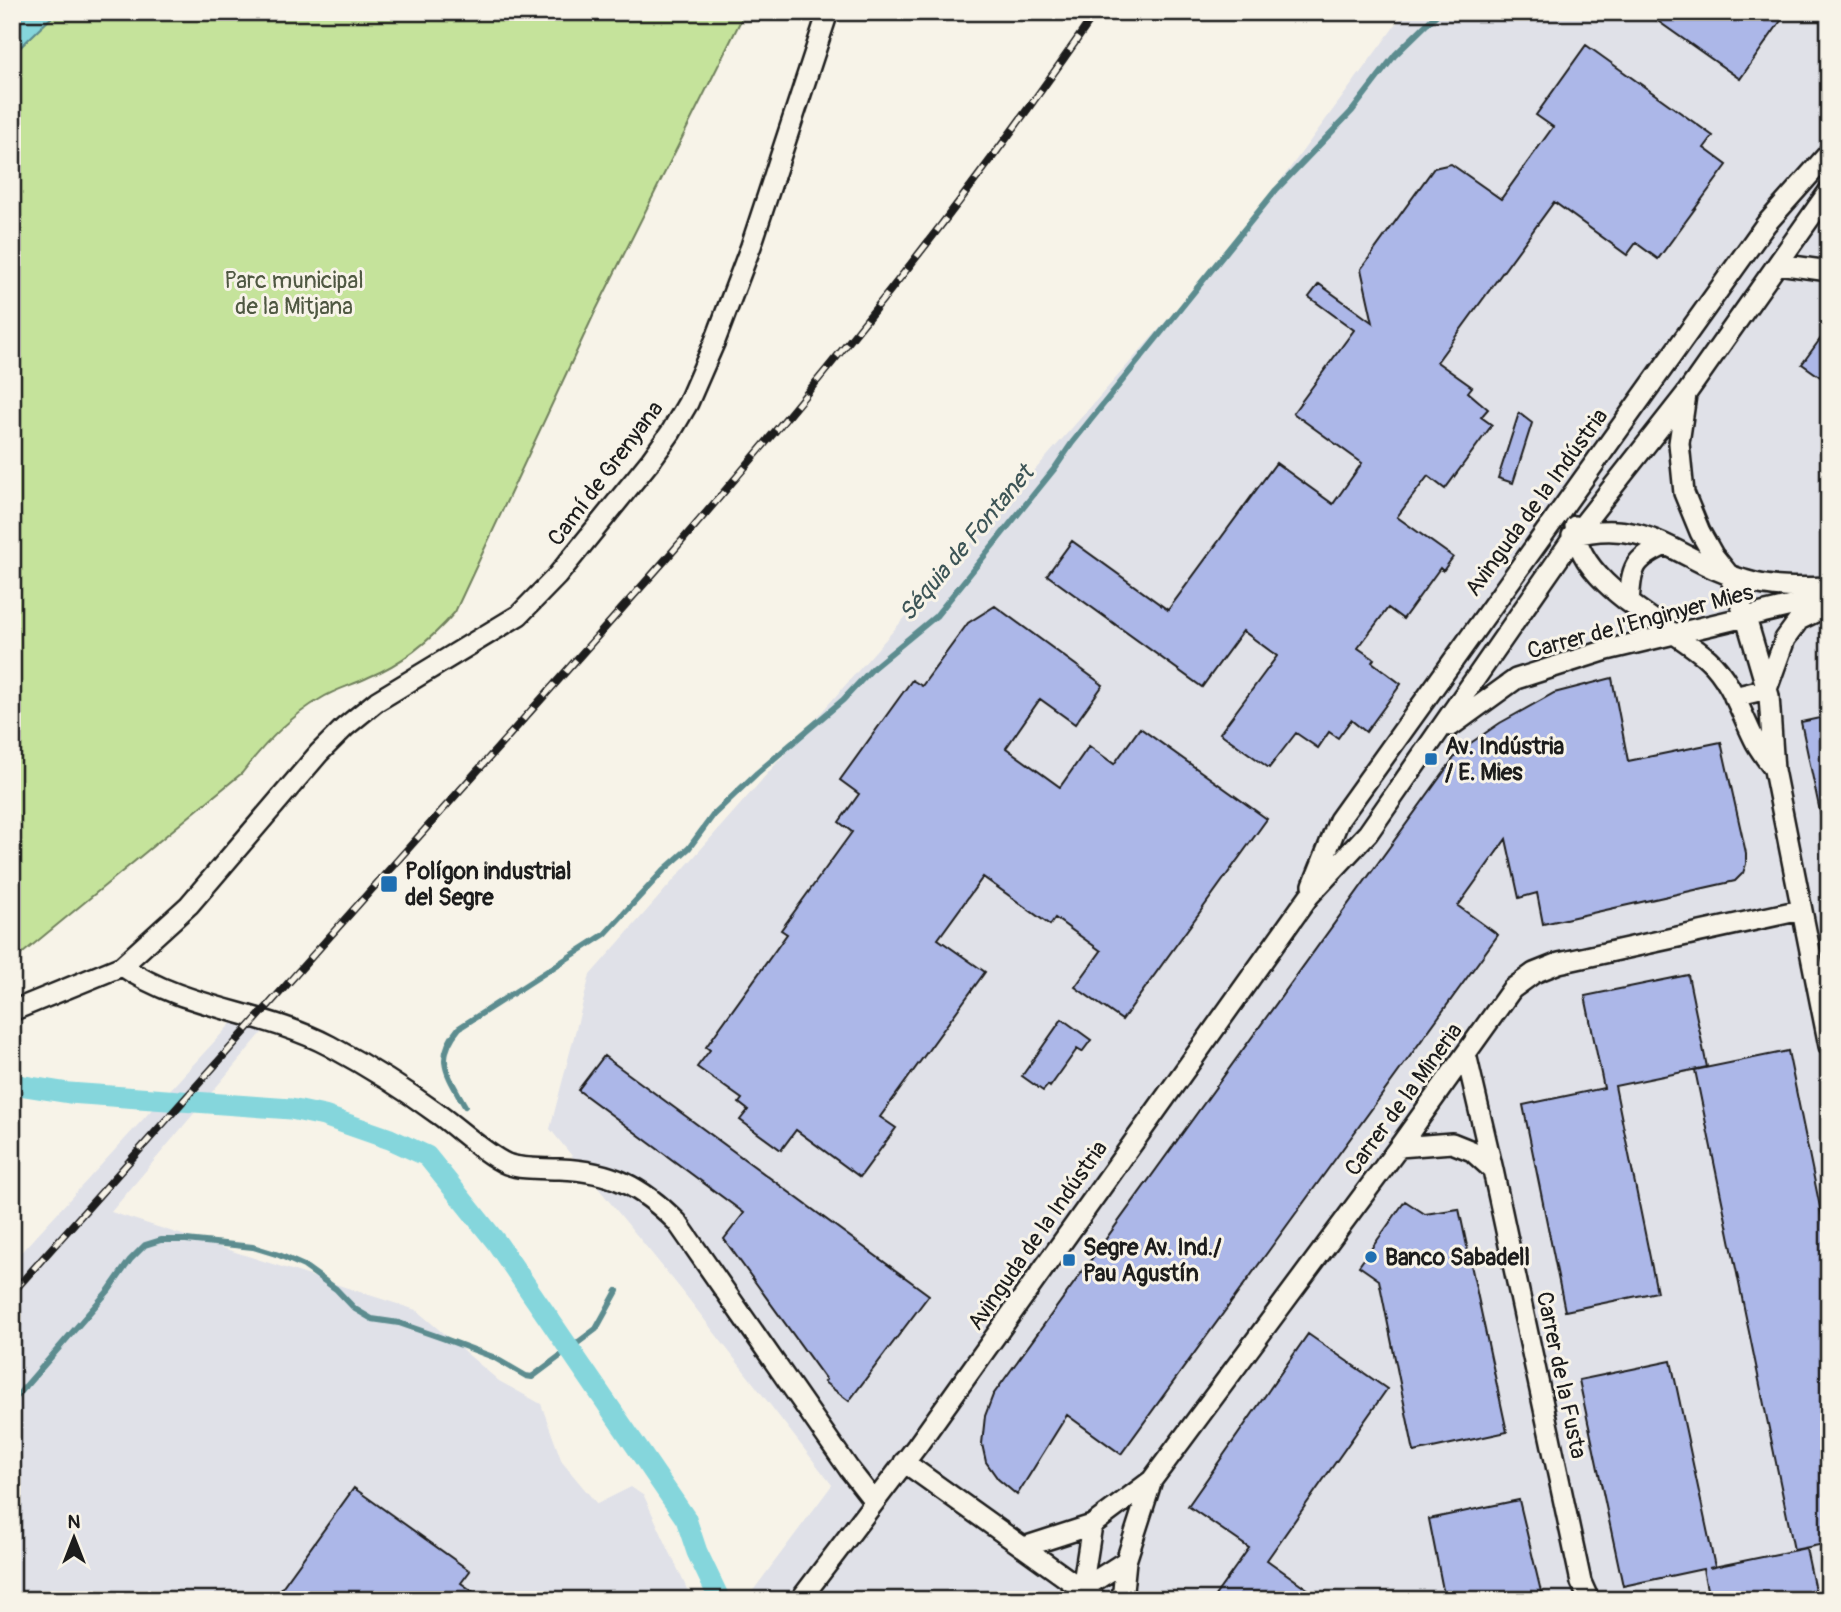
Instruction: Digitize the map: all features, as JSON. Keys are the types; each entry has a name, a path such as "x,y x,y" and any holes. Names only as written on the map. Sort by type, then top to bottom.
{"street":[{"name":"Camí de Grenyana","path":"122,966 188,905 319,752 345,727 377,701 471,646 526,609 557,576 671,432 688,403 746,258 828,12"},
{"name":"Avinguda de la Indústria","path":"1309,896 1339,820 1766,224 1829,153"},
{"name":"Avinguda de la Indústria","path":"800,1600 904,1462 1309,896 1368,833 1575,535 1686,394 1828,194"},
{"path":"1778,264 1829,271"},
{"path":"1686,394 1679,443 1684,493 1706,544 1729,575 1746,618 1767,689 1774,770 1829,1046"},
{"path":"1574,491 1575,535 1594,572 1629,602 1709,660 1726,680 1757,745 1774,770"},
{"name":"Carrer de l'Enginyer Mies","path":"1531,550 1575,535 1609,529 1644,534 1743,580 1780,588 1829,587"},
{"name":"Carrer de l'Enginyer Mies","path":"1629,602 1631,576 1641,556 1665,545"},
{"name":"Carrer de l'Enginyer Mies","path":"1438,735 1516,679 1607,650 1829,597"},
{"path":"1767,689 1785,639 1799,620 1829,606"},
{"path":"1734,697 1767,689"},
{"name":"Carrer de la Mineria","path":"1024,1547 1092,1525 1152,1480 1399,1147 1512,989 1534,973 1559,962 1801,911"},
{"path":"12,1011 122,966 184,997 259,1017 330,1046 435,1111 504,1162 526,1168 594,1171 611,1176 647,1194 677,1222 853,1475 874,1501"},
{"name":"Carrer de la Fusta","path":"1466,1054 1584,1594"},
{"path":"1399,1147 1452,1143 1472,1151 1493,1170"},
{"path":"904,1462 1090,1594"},
{"name":"Carrer de la Mineria","path":"1122,1600 1126,1561 1152,1480"},
{"path":"1090,1594 1092,1525"},
{"path":"1090,1594 1126,1561"}],"shaded area":[{"path":"1405,12 1829,12 1829,1600 746,1600 832,1485 680,1288 550,1129 590,975 1234,244"},
{"path":"236,1018 266,1028 111,1212 416,1310 499,1381 541,1404 562,1462 597,1504 631,1487 644,1496 692,1600 12,1600 12,1262"}],"green space":[{"name":"Parc municipal de la Mitjana","path":"57,12 745,12 594,314 455,612 405,658 308,706 268,742 242,773 12,962 12,55"}],"water":[{"path":"12,12 57,12 12,55"}],"building":[{"path":"1645,12 1787,12 1740,79"},
{"path":"1586,45 1713,136 1704,148 1727,165 1658,259 1636,243 1627,255 1554,202 1437,362 1472,387 1468,392 1488,409 1481,417 1492,425 1445,489 1428,476 1397,517 1453,557 1443,571 1440,568 1403,619 1388,608 1358,648 1401,684 1366,732 1351,720 1338,738 1329,732 1318,748 1296,733 1269,768 1220,733 1277,656 1243,631 1202,687 1047,575 1072,541 1168,610 1276,463 1333,504 1362,463 1293,413 1354,330 1309,297 1319,284 1373,323 1361,269 1434,168 1451,164 1501,199 1553,127 1536,115"},
{"path":"1829,327 1829,383 1802,364"},
{"path":"1519,413 1532,423 1513,483 1498,478"},
{"path":"995,606 1103,685 1075,724 1040,699 1006,748 1060,787 1089,746 1114,764 1140,728 1267,819 1122,1020 1075,987 1101,951 1055,918 1050,925 983,877 938,939 985,972 880,1117 896,1128 860,1177 796,1130 781,1150 740,1120 748,1110 739,1103 742,1099 697,1067 710,1050 706,1047 787,934 781,930 852,832 839,822 859,794 840,780 912,680 922,686 968,623"},
{"path":"1612,678 1628,761 1721,742 1746,853 1743,873 1735,881 1543,924 1537,893 1519,898 1506,839 1458,906 1498,935 1121,1454 1067,1415 1017,1495 998,1479 986,1462 982,1444 985,1416 993,1395 1459,751 1500,723 1554,693"},
{"path":"1829,716 1829,821 1822,821 1801,722"},
{"path":"1688,975 1707,1067 1615,1086 1657,1292 1565,1311 1523,1105 1604,1088 1585,996"},
{"path":"1062,1019 1091,1040 1082,1052 1077,1049 1050,1087 1048,1085 1043,1091 1022,1076"},
{"path":"1788,1051 1829,1251 1829,1543 1794,1550 1695,1070"},
{"path":"604,1056 929,1295 849,1401 824,1382 826,1380 724,1239 744,1213 578,1090"},
{"path":"1405,1201 1425,1214 1459,1209 1507,1432 1414,1452 1379,1280 1359,1266"},
{"path":"1308,1334 1387,1389 1267,1560 1323,1600 1212,1600 1249,1548 1188,1506"},
{"path":"1671,1361 1715,1567 1806,1548 1817,1600 1709,1600 1703,1569 1623,1586 1579,1380"},
{"path":"354,1488 470,1571 461,1583 485,1600 273,1600"},
{"path":"1519,1500 1543,1600 1445,1600 1429,1519"}],"waterway":[{"name":"Séquia de Fontanet","path":"465,1106 449,1076 445,1058 451,1039 459,1028 605,934 664,870 689,848 714,814 757,773 843,700 873,668 936,616 1276,190 1352,111 1395,55 1439,12"},
{"path":"12,1084 69,1093 291,1109 324,1116 390,1139 427,1156 497,1243 686,1519 697,1552 720,1600"},
{"name":"Séquia de Fontanet","path":"12,1402 109,1290 130,1260 145,1245 161,1240 253,1247 279,1255 304,1266 336,1289 355,1309 372,1319 399,1323 445,1339 493,1357 532,1377 596,1329 617,1291"}],"railway":[{"path":"12,1293 724,492 835,359 943,223 1096,12"}],"place":[{"name":"Av. Indústria / E. Mies","path":"1431,759"},
{"name":"Polígon industrial del Segre","path":"389,884"},
{"name":"Banco Sabadell","path":"1371,1257"},
{"name":"Segre Av. Ind./ Pau Agustín","path":"1069,1260"}]}
